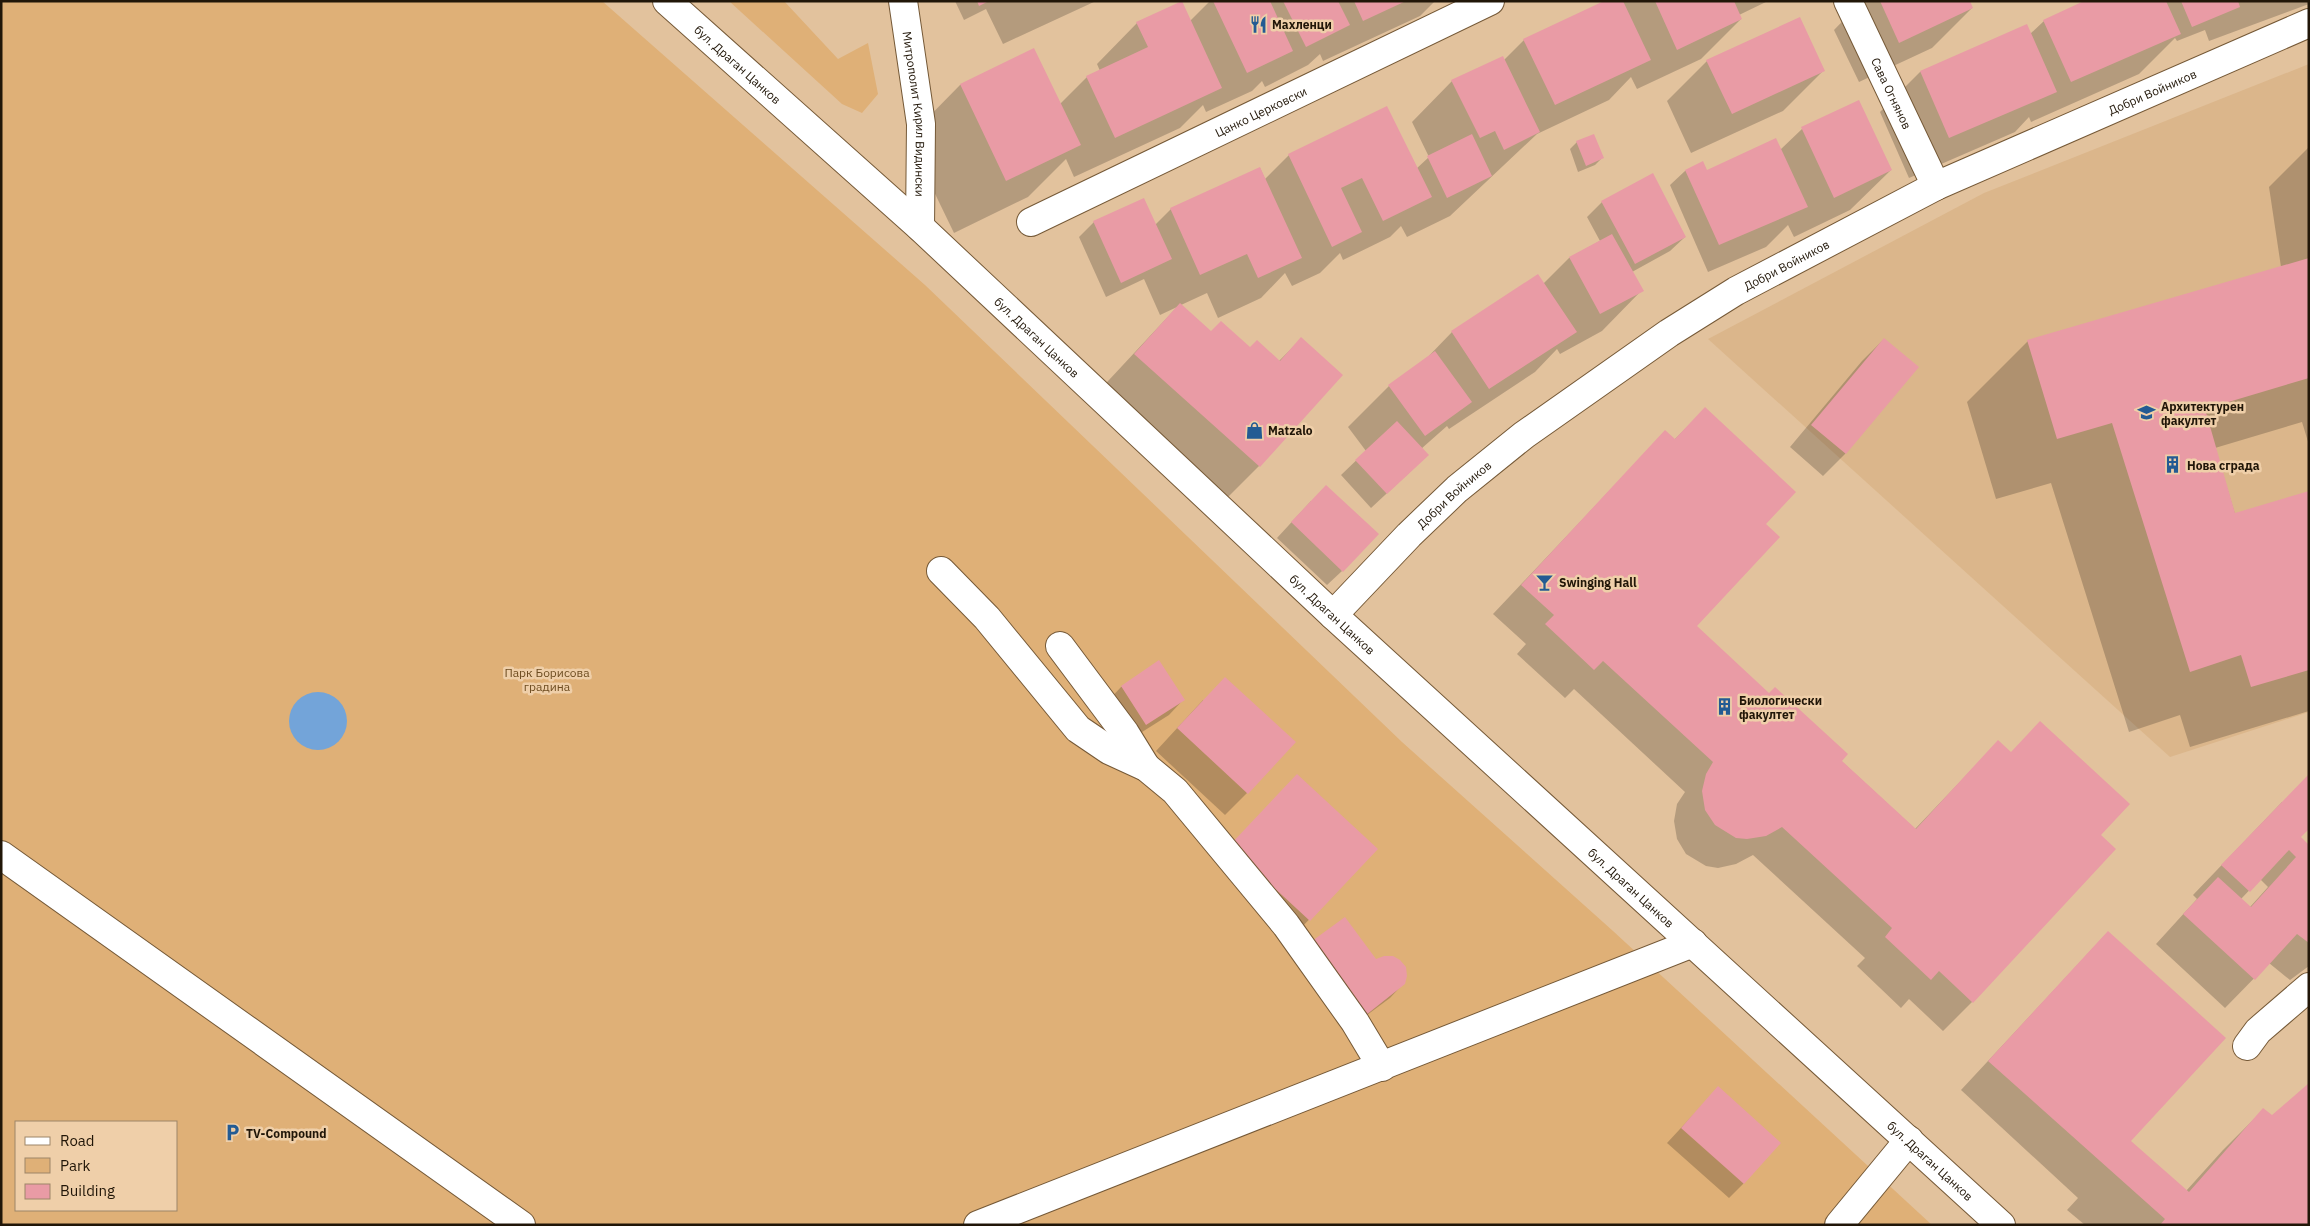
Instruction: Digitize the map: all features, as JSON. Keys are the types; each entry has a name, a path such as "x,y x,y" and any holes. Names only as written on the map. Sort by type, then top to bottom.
{"street":[{"name":"бул. Драган Цанков","path":"667,1 920,227 1333,615 2001,1225"},
{"name":"Митрополит Кирил Видински","path":"903,1 921,124 920,227"},
{"name":"Цанко Церковски","path":"1031,222 1490,1"},
{"name":"Сава Огнянов","path":"1848,1 1936,186"},
{"name":"Добри Войников","path":"1333,615 1409,535 1457,489 1524,435 1669,333 1736,291 1936,186 2309,23"},
{"path":"942,571 987,618 1078,729 1109,750 1146,767 1175,791 1286,925 1355,1022 1382,1067"},
{"path":"1060,646 1125,733 1146,767"},
{"path":"1,856 521,1225"},
{"path":"978,1225 1693,943"},
{"path":"2247,1046 2258,1031 2309,987"},
{"path":"1839,1225 1909,1140"}],"shaded area":[{"path":"2309,64 2309,712 2170,757 1708,339 1984,193"}],"green space":[{"name":"Парк Борисова градина","path":"1,1 602,1 925,285 1402,742 1613,931 1932,1225 1,1225"},
{"path":"729,1 784,1 838,59 868,43 878,94 862,113 842,104"}],"water":[{"path":"312,692 324,692 339,700 347,715 347,727 339,742 324,750 312,750 297,742 289,727 289,715 297,700"}],"building":[{"path":"977,1 989,1 979,6"},
{"path":"1182,1 1222,88 1115,138 1086,76 1148,47 1136,22"},
{"path":"1213,1 1270,1 1293,51 1247,73"},
{"path":"1283,1 1338,1 1350,25 1306,47"},
{"path":"1354,1 1406,1 1363,21"},
{"path":"1604,1 1623,1 1651,60 1555,105 1523,39"},
{"path":"1655,1 1734,1 1742,19 1677,50"},
{"path":"1880,1 1970,1 1973,8 1899,43"},
{"path":"2084,1 2166,1 2181,34 2071,82 2043,20"},
{"path":"2181,1 2238,1 2240,7 2192,27"},
{"path":"1800,17 1825,71 1732,114 1706,60"},
{"path":"2027,24 2057,92 1949,138 1920,71"},
{"path":"1034,48 1081,145 1006,181 960,84"},
{"path":"1503,56 1540,132 1504,150 1495,131 1480,138 1451,80"},
{"path":"1859,100 1892,170 1834,198 1801,127"},
{"path":"1387,106 1432,197 1383,221 1362,178 1341,188 1362,232 1332,247 1288,154"},
{"path":"1472,134 1492,176 1447,198 1427,156"},
{"path":"1594,134 1604,158 1586,166 1576,141"},
{"path":"1776,138 1808,207 1719,245 1685,170 1703,161 1707,170"},
{"path":"1260,167 1302,258 1258,278 1247,254 1200,275 1170,208"},
{"path":"1653,173 1686,237 1635,264 1601,201"},
{"path":"1144,198 1172,259 1121,283 1093,221"},
{"path":"1612,234 1644,291 1600,314 1569,257"},
{"name":"Нова сграда","path":"2309,258 2309,378 2205,409 2235,513 2309,491 2309,670 2251,687 2241,655 2190,672 2112,423 2057,439 2027,340"},
{"path":"1538,274 1577,332 1489,389 1451,331"},
{"path":"1180,303 1211,331 1221,321 1250,347 1257,340 1280,361 1301,337 1343,375 1260,467 1134,354"},
{"path":"1884,338 1919,367 1846,454 1811,425"},
{"path":"1435,351 1472,402 1425,436 1388,385"},
{"name":"Биологически факултет","path":"1705,407 1796,492 1766,524 1780,537 1697,626 1769,693 1775,687 1848,754 1842,761 1916,829 1998,740 2011,752 2040,721 2130,804 2101,835 2116,849 1973,1003 1939,971 1931,980 1885,937 1892,928 1782,827 1766,836 1747,839 1736,838 1715,825 1705,810 1702,791 1706,774 1713,762 1603,661 1594,670 1545,624 1554,615 1521,585 1665,430 1675,439"},
{"path":"1397,421 1429,455 1387,494 1355,460"},
{"path":"1326,485 1379,534 1343,572 1291,522"},
{"path":"1159,660 1185,700 1146,725 1121,686"},
{"path":"1225,677 1296,742 1248,794 1177,728"},
{"path":"1297,774 1378,849 1310,921 1229,846"},
{"path":"2309,774 2309,829 2301,837 2309,845 2309,943 2297,934 2255,980 2183,914 2218,877 2251,907 2296,857 2289,850 2250,892 2221,865"},
{"path":"1345,917 1376,959 1384,956 1393,956 1406,967 1407,976 1405,984 1366,1015 1312,941"},
{"path":"2108,931 2226,1038 2131,1141 2189,1192 2263,1108 2272,1115 2309,1083 2309,1225 2160,1225 2165,1219 1988,1061"},
{"path":"1718,1086 1781,1143 1744,1184 1681,1128"}],"place":[{"name":"Махленци","path":"1258,24"},
{"name":"Архитектурен факултет","path":"2147,413"},
{"name":"Matzalo","path":"1254,430"},
{"name":"Нова сграда","path":"2173,465"},
{"name":"Swinging Hall","path":"1545,582"},
{"name":"Биологически факултет","path":"1725,707"},
{"name":"TV-Compound","path":"232,1133"}]}
